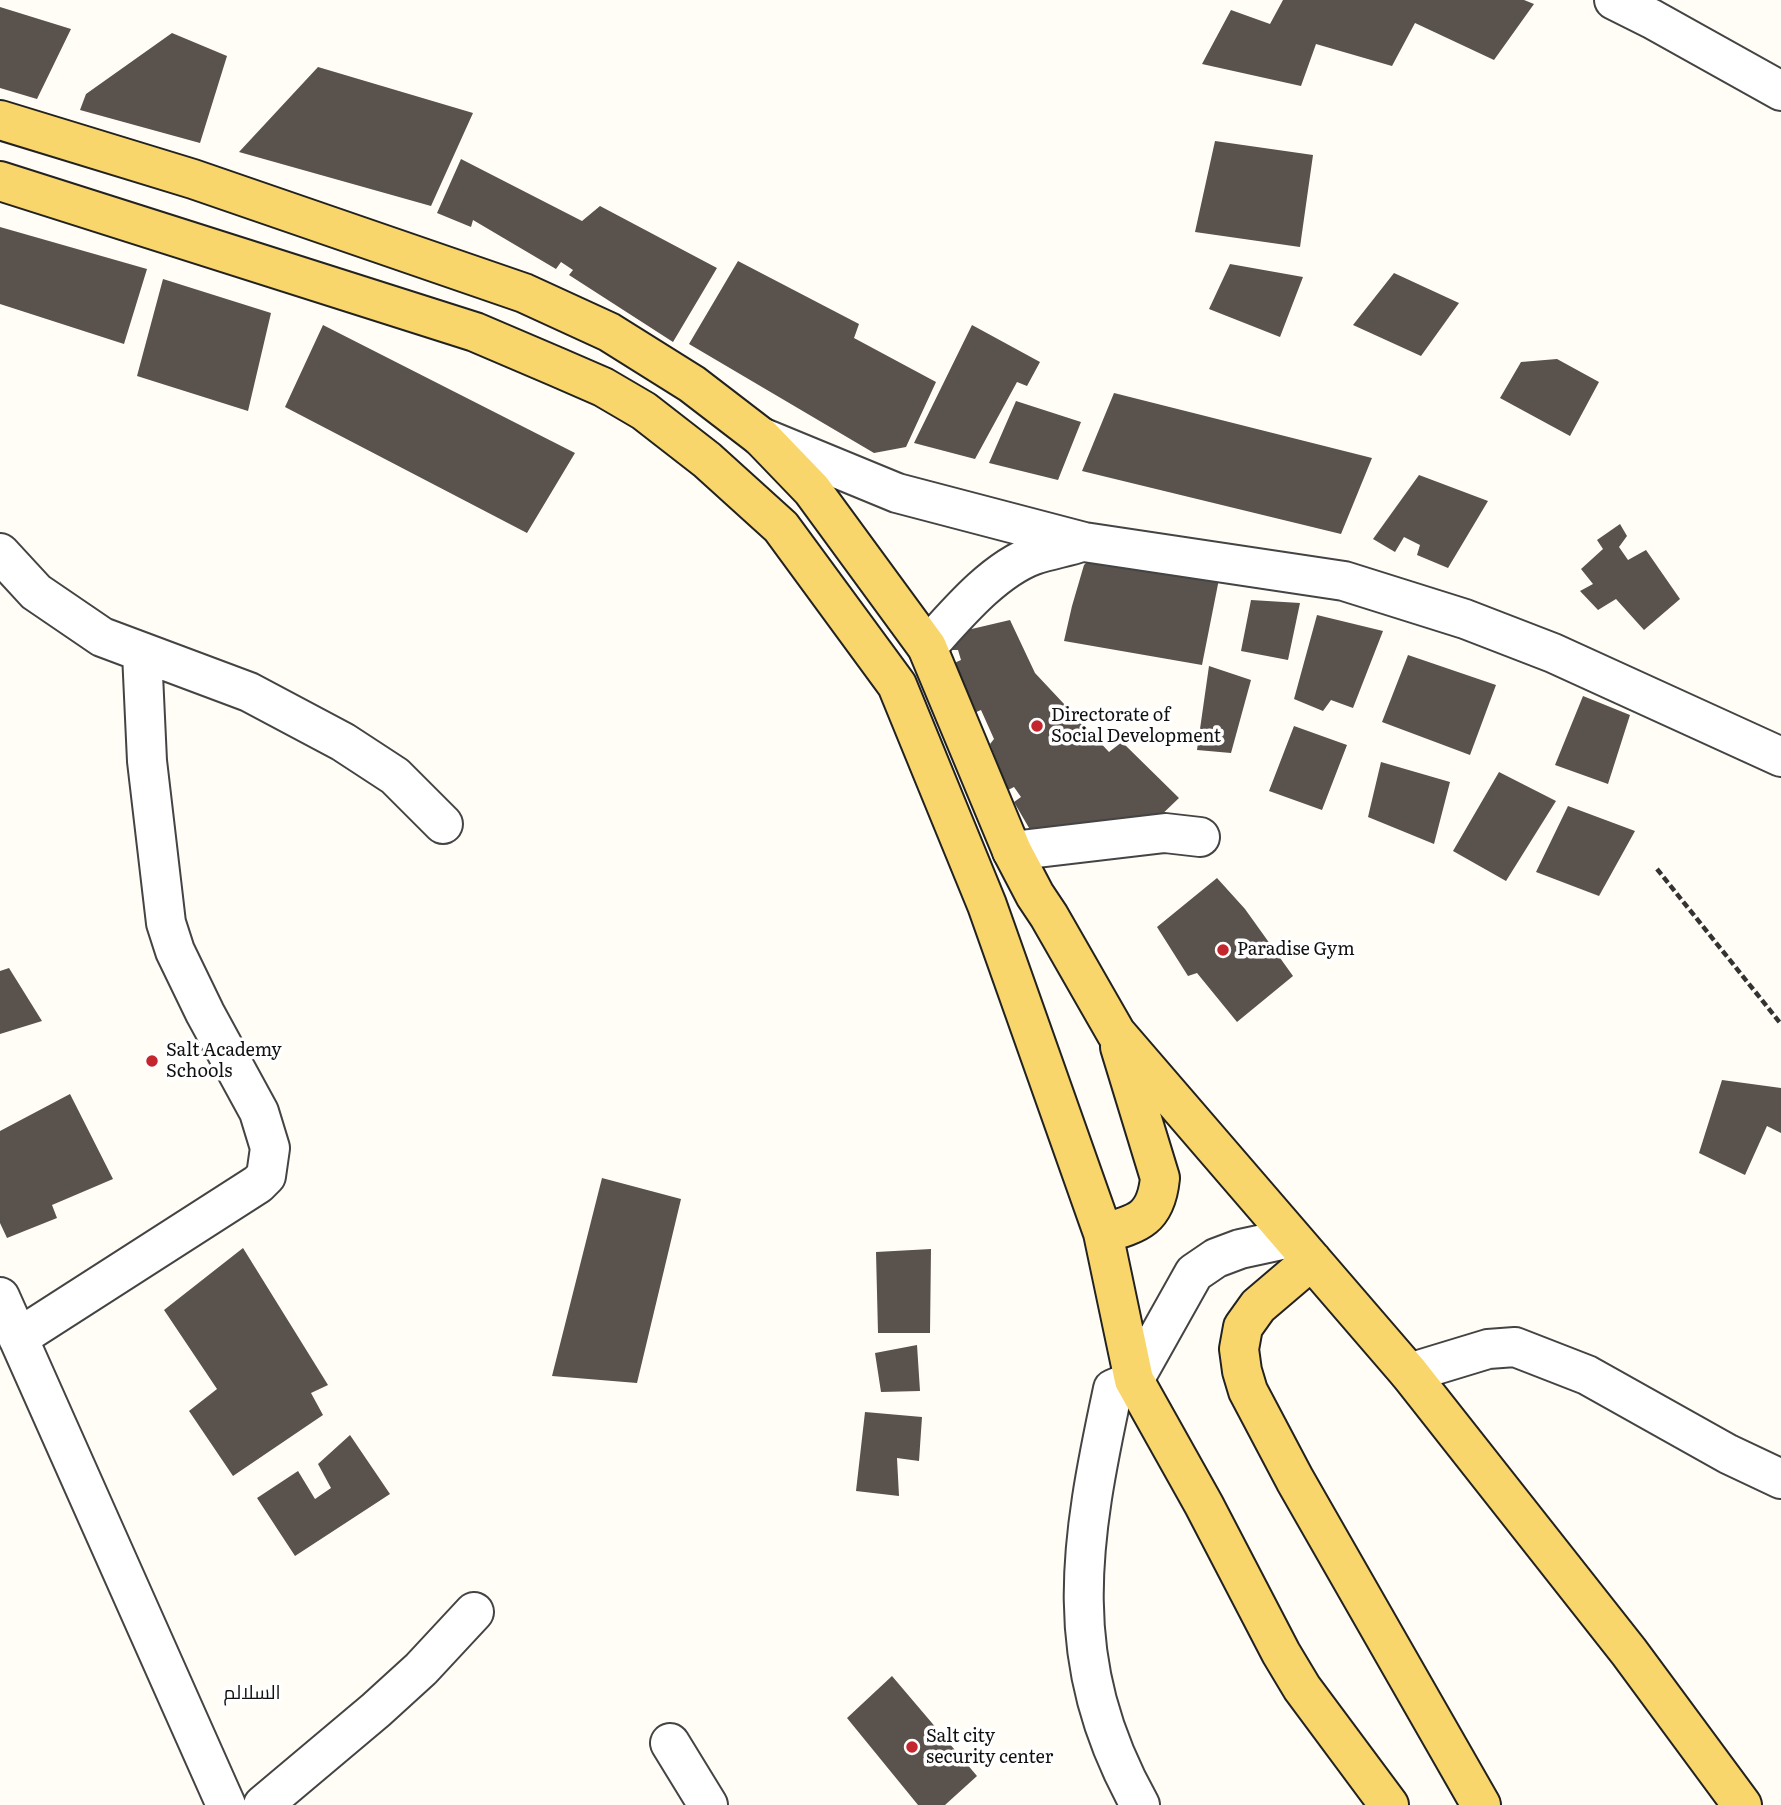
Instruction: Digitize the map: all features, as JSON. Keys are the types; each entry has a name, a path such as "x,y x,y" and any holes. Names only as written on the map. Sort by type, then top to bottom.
{"main road":[{"path":"0,120 192,179 524,293 609,332 692,384 761,437 812,491 927,647 1012,851 1116,1033 1409,1373 1629,1652 1742,1805"},
{"path":"0,181 324,282 486,337 603,387 644,411 745,492 781,527 897,685 987,905 1103,1233 1134,1380 1204,1505 1281,1653 1302,1688 1389,1805"},
{"path":"1103,1233 1129,1226 1152,1211 1159,1194 1160,1178 1116,1033"},
{"path":"1301,1249 1243,1327 1239,1349 1248,1391 1295,1480 1481,1805"}],"street":[{"path":"1614,0 1781,91"},
{"path":"761,437 897,493 1084,542 1345,582 1465,619 1553,653 1781,757"},
{"path":"927,647 962,607 1010,568 1033,556 1084,542"},
{"path":"0,553 36,592 79,623 102,637 249,692 343,742 395,776 443,824"},
{"path":"18,1338 258,1184 266,1176 268,1169 270,1148 259,1112 205,1013 175,951 166,923 147,761 142,653"},
{"path":"1012,851 1165,833 1200,837"},
{"path":"1140,1805 1126,1780 1105,1730 1090,1676 1083,1622 1084,1566 1090,1507 1113,1388 1134,1380 1195,1273 1216,1258 1240,1249 1301,1249"},
{"path":"0,1297 215,1801"},
{"path":"1409,1373 1488,1349 1515,1347 1587,1375 1727,1454 1781,1479"},
{"path":"263,1805 385,1702 421,1669 474,1612"},
{"path":"670,1743 708,1805"}],"path":[{"path":"1657,869 1781,1024"}],"building":[{"path":"1283,0 1524,0 1534,4 1494,60 1415,23 1392,66 1316,44 1301,86 1202,64 1231,10 1270,24"},
{"path":"0,7 71,29 37,99 0,88"},
{"path":"172,33 227,56 200,143 80,110 86,94"},
{"path":"318,67 473,113 431,206 239,152"},
{"path":"1215,141 1313,155 1300,247 1195,232"},
{"path":"461,159 582,221 600,206 717,268 673,342 569,275 573,270 561,262 556,269 473,220 471,227 437,213"},
{"path":"0,227 147,269 124,344 0,304"},
{"path":"738,261 859,324 854,338 936,382 906,447 874,453 689,344"},
{"path":"1230,264 1303,277 1280,337 1209,309"},
{"path":"1394,273 1459,303 1421,356 1353,325"},
{"path":"163,279 271,313 248,411 137,376"},
{"path":"323,325 575,453 527,533 285,407"},
{"path":"972,325 1040,362 1027,386 1017,382 975,459 914,443"},
{"path":"1557,359 1599,382 1570,436 1500,398 1521,362"},
{"path":"1114,393 1372,458 1341,534 1082,471"},
{"path":"1016,401 1081,422 1058,480 989,463"},
{"path":"1419,475 1488,501 1448,568 1417,555 1420,545 1404,537 1395,552 1373,539"},
{"path":"1620,524 1627,536 1619,547 1628,560 1646,550 1680,599 1644,630 1616,599 1598,610 1580,591 1593,584 1581,569 1603,549 1597,540"},
{"path":"1095,554 1220,574 1202,665 1064,641 1084,565"},
{"path":"1251,600 1300,603 1288,660 1241,651"},
{"path":"1317,615 1383,631 1353,708 1331,700 1323,711 1294,699"},
{"name":"Directorate of Social Development","path":"1010,620 1035,673 1109,752 1122,742 1179,798 1156,820 1036,840 1014,802 1021,797 1014,787 1008,790 990,744 994,739 981,710 974,713 952,664 961,660 958,650 946,650 946,635"},
{"path":"1408,655 1496,685 1470,755 1382,722"},
{"path":"1209,666 1251,680 1231,753 1197,750"},
{"path":"1583,696 1630,715 1608,784 1555,765"},
{"path":"1294,726 1347,745 1322,810 1269,791"},
{"path":"1381,762 1450,782 1434,844 1368,817"},
{"path":"1499,772 1556,801 1506,881 1453,851"},
{"path":"1568,806 1635,831 1599,896 1536,872"},
{"name":"Paradise Gym","path":"1217,878 1245,909 1293,976 1237,1022 1197,973 1188,976 1157,927"},
{"path":"9,968 42,1021 0,1034 0,971"},
{"path":"1722,1080 1781,1088 1781,1133 1767,1126 1745,1175 1699,1153"},
{"path":"70,1094 113,1179 52,1205 57,1218 7,1238 0,1223 0,1131"},
{"path":"602,1178 681,1199 637,1383 552,1376"},
{"path":"243,1248 328,1385 311,1393 323,1415 233,1476 189,1411 217,1389 164,1310"},
{"path":"931,1249 930,1333 878,1333 876,1252"},
{"path":"917,1345 920,1391 881,1392 875,1353"},
{"path":"865,1412 922,1417 919,1461 897,1458 899,1496 856,1491"},
{"path":"350,1435 390,1494 295,1556 257,1498 298,1471 315,1499 331,1488 318,1464"},
{"name":"Salt city security center","path":"892,1676 977,1776 945,1805 918,1805 847,1718"}],"place":[{"name":"Directorate of Social Development","path":"1037,726"},
{"name":"Paradise Gym","path":"1223,950"},
{"name":"Salt Academy Schools","path":"152,1061"},
{"name":"Salt city security center","path":"912,1747"}],"district":[{"name":"السلالم","path":"252,1693"}]}
